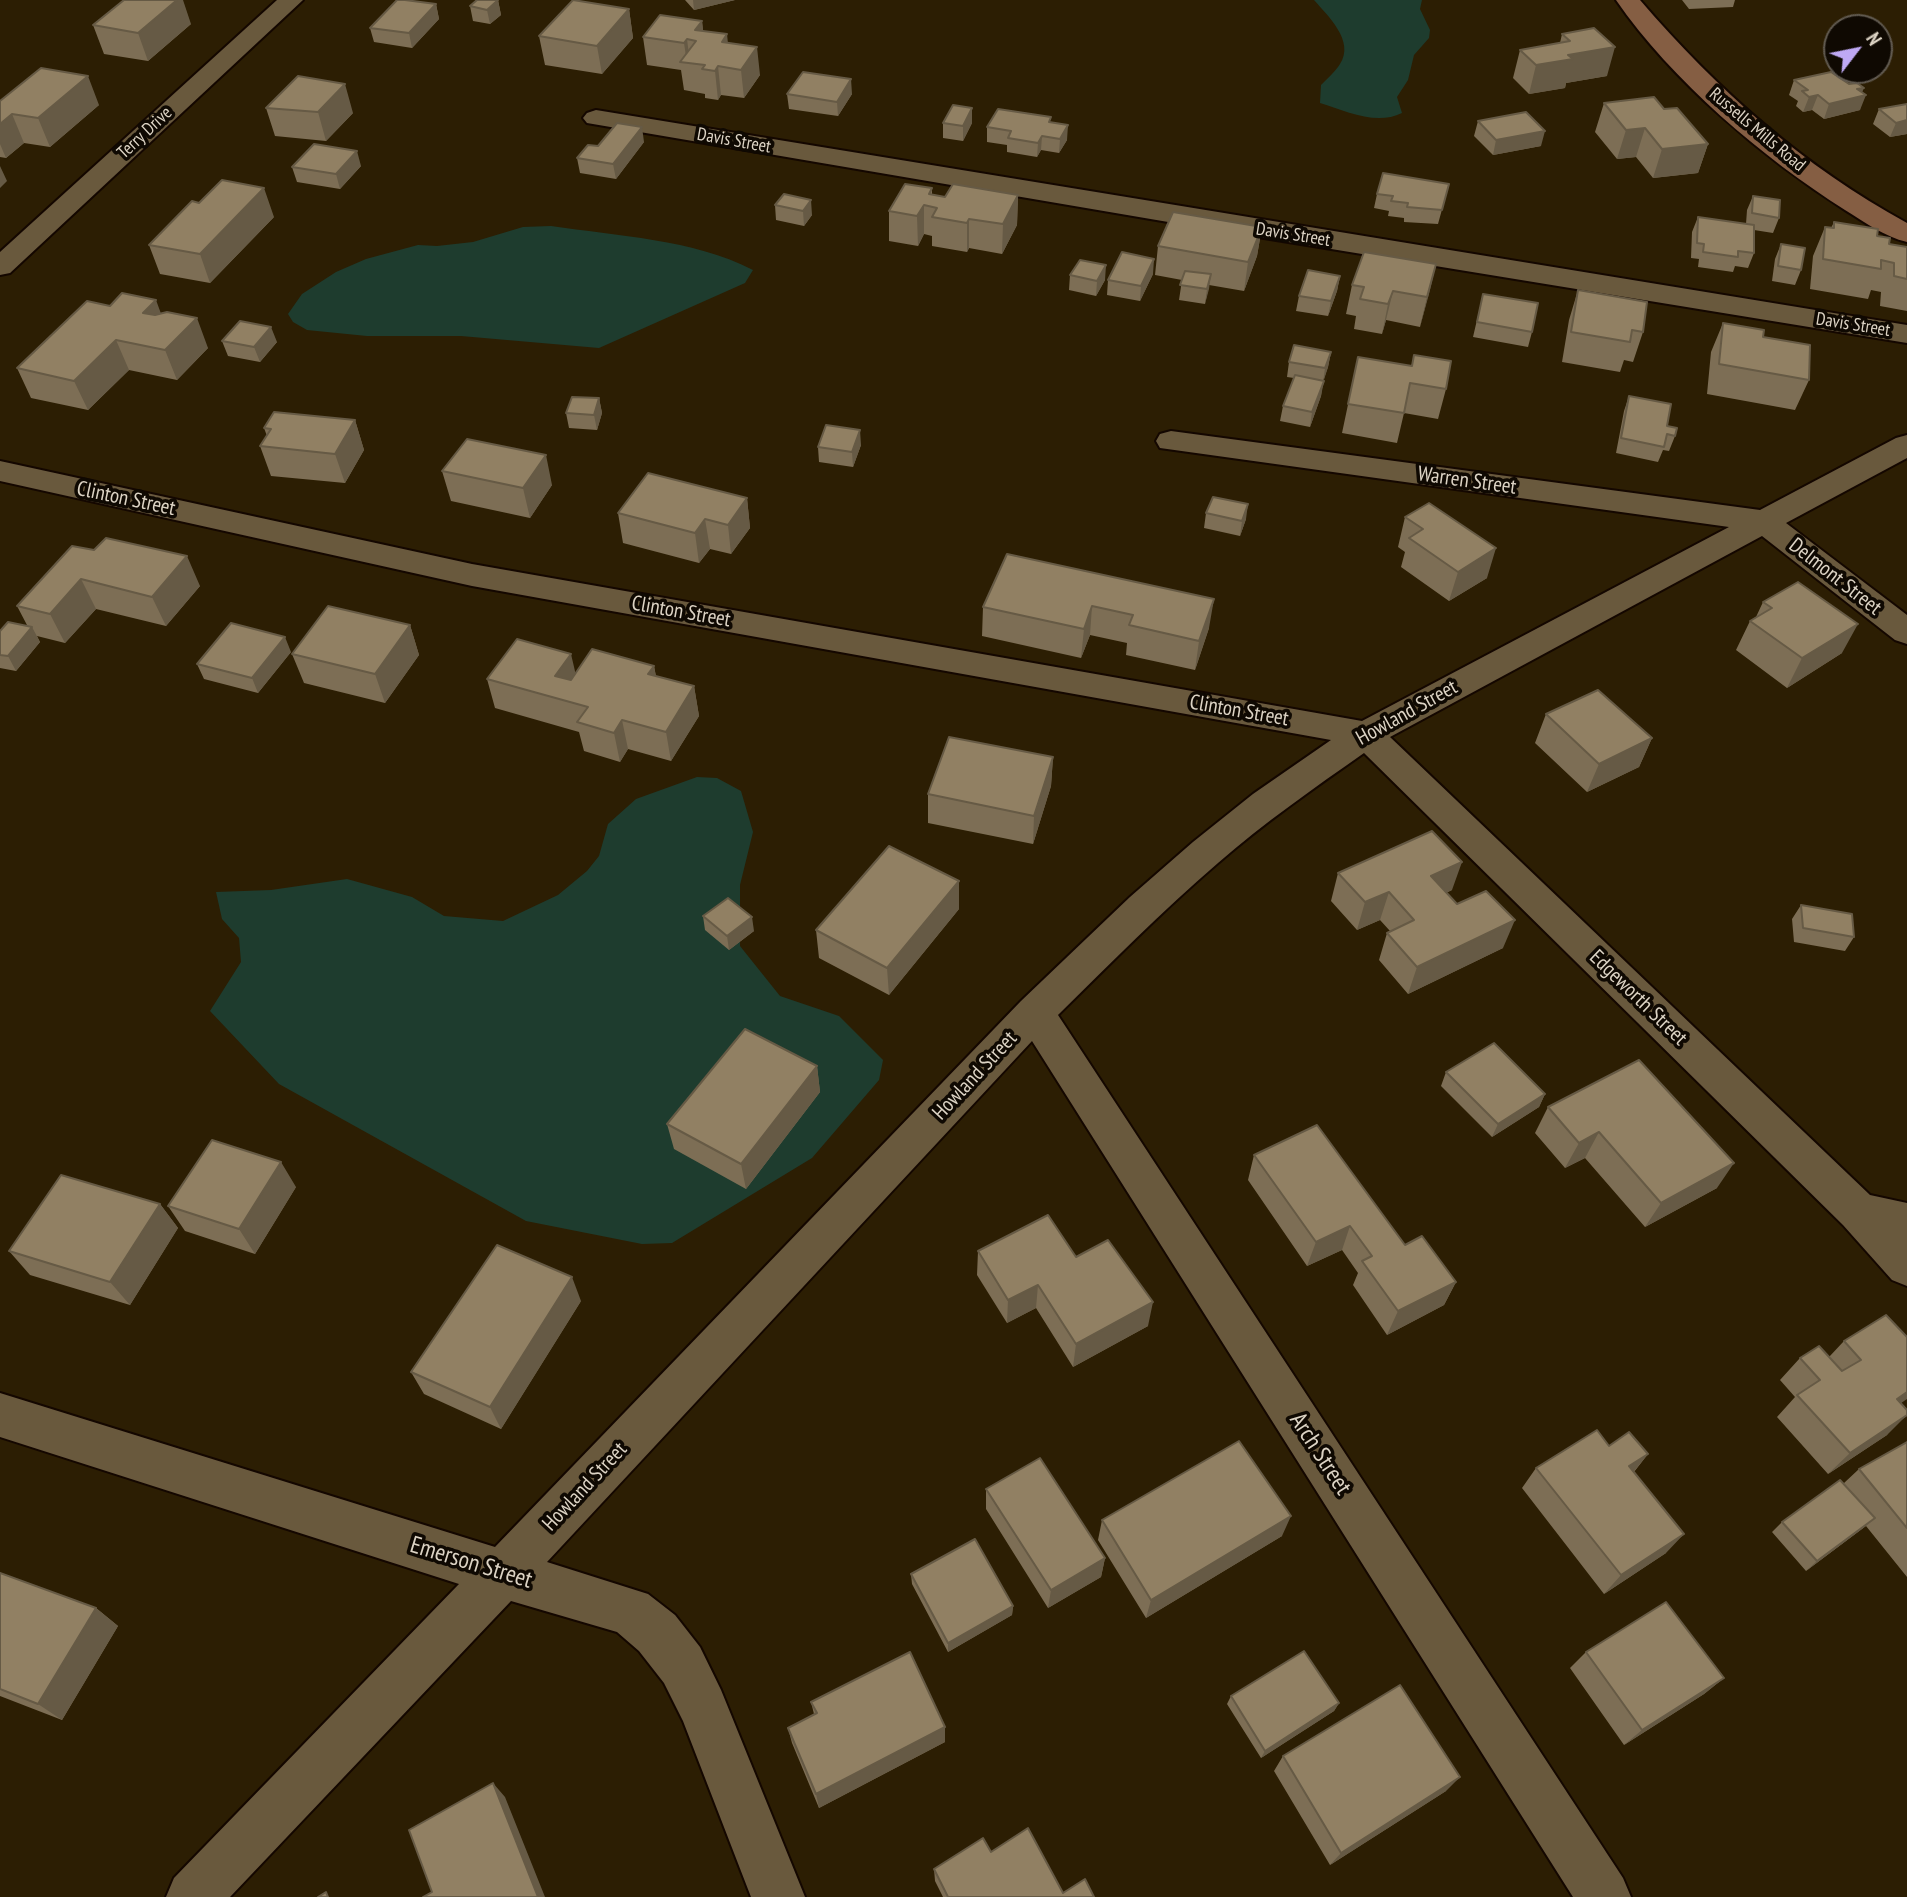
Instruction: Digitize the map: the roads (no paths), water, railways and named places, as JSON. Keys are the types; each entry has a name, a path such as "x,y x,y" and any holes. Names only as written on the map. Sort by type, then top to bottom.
{"main road":[{"name":"Russells Mills Road","path":"1629,0 1687,68 1779,153 1832,191 1907,234"}],"street":[{"name":"Terry Drive","path":"0,267 291,0"},
{"name":"Davis Street","path":"596,118 1235,226 1907,334"},
{"name":"Warren Street","path":"1171,441 1763,521"},
{"name":"Howland Street","path":"193,1897 1035,1012 1143,908 1206,852 1266,804 1366,734 1907,445"},
{"name":"Clinton Street","path":"0,471 472,575 1366,734"},
{"name":"Delmont Street","path":"1763,521 1907,632"},
{"name":"Edgeworth Street","path":"1366,734 1858,1212 1907,1266"},
{"name":"Arch Street","path":"1035,1012 1604,1897"},
{"path":"1858,1212 1907,1222"},
{"name":"Emerson Street","path":"0,1415 503,1574 631,1611 657,1633 682,1665 703,1708 778,1897"}]}
